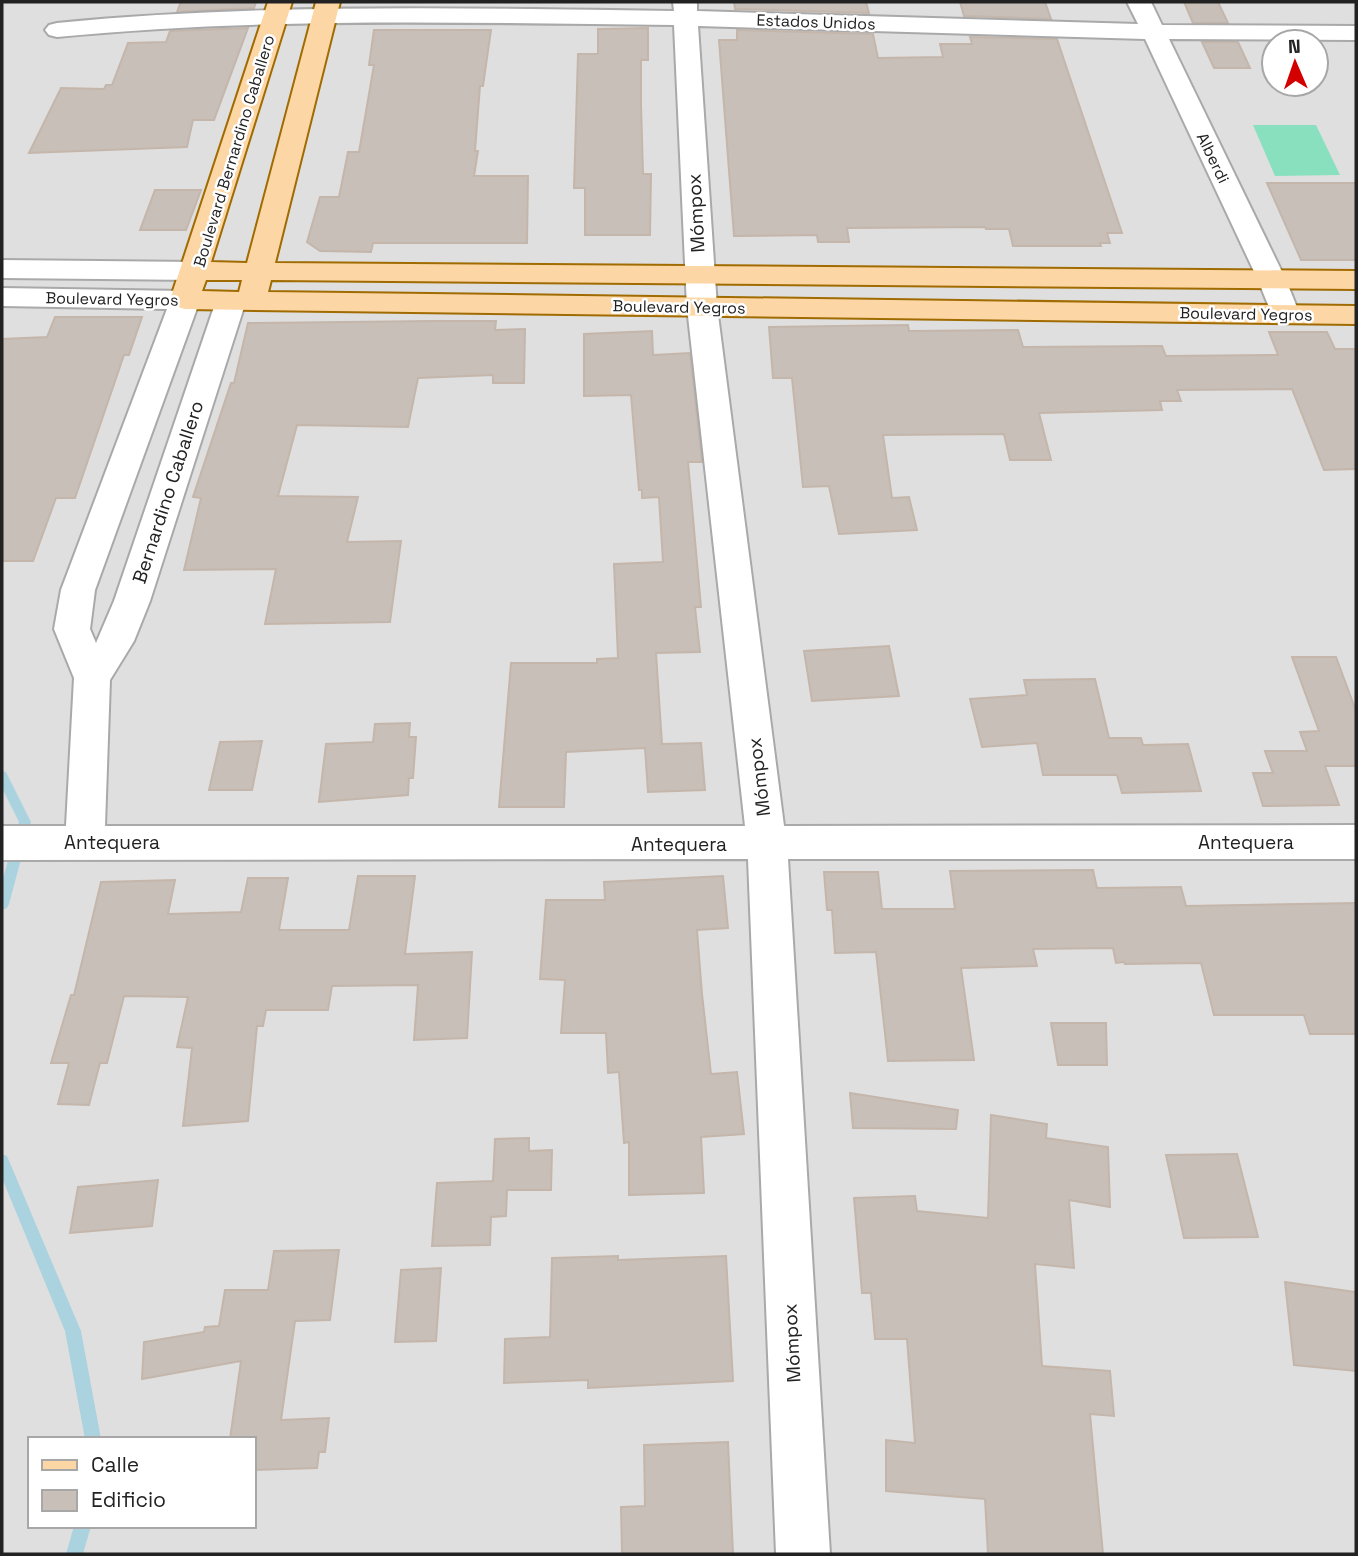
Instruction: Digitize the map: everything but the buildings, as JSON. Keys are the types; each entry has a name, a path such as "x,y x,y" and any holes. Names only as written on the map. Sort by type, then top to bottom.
{"main road":[{"name":"Boulevard Bernardino Caballero","path":"191,285 278,8"},
{"path":"242,301 260,271 326,8"},
{"name":"Boulevard Yegros","path":"191,285 260,271 701,291 1356,315"},
{"name":"Boulevard Yegros","path":"191,285 242,301 1356,280"}],"street":[{"name":"Alberdi","path":"1139,2 1286,314"},
{"name":"Estados Unidos","path":"57,30 278,8 326,8 685,10 1151,32 1356,33"},
{"name":"Mómpox","path":"685,10 701,291 767,844 803,1554"},
{"name":"Boulevard Yegros","path":"2,269 191,285"},
{"name":"Boulevard Yegros","path":"2,297 191,285"},
{"path":"85,842 92,678 72,629 78,590 191,285"},
{"name":"Bernardino Caballero","path":"92,678 116,642 242,301"},
{"name":"Antequera","path":"2,843 1356,842"}],"shaded area":[{"path":"2,2 1356,2 1356,1554 2,1554"}],"green space":[{"path":"1253,125 1316,125 1340,175 1275,176"}],"waterway":[{"path":"2,776 25,822 2,904"},
{"path":"2,1161 73,1331 93,1437"},
{"path":"75,1554 82,1528"}]}
